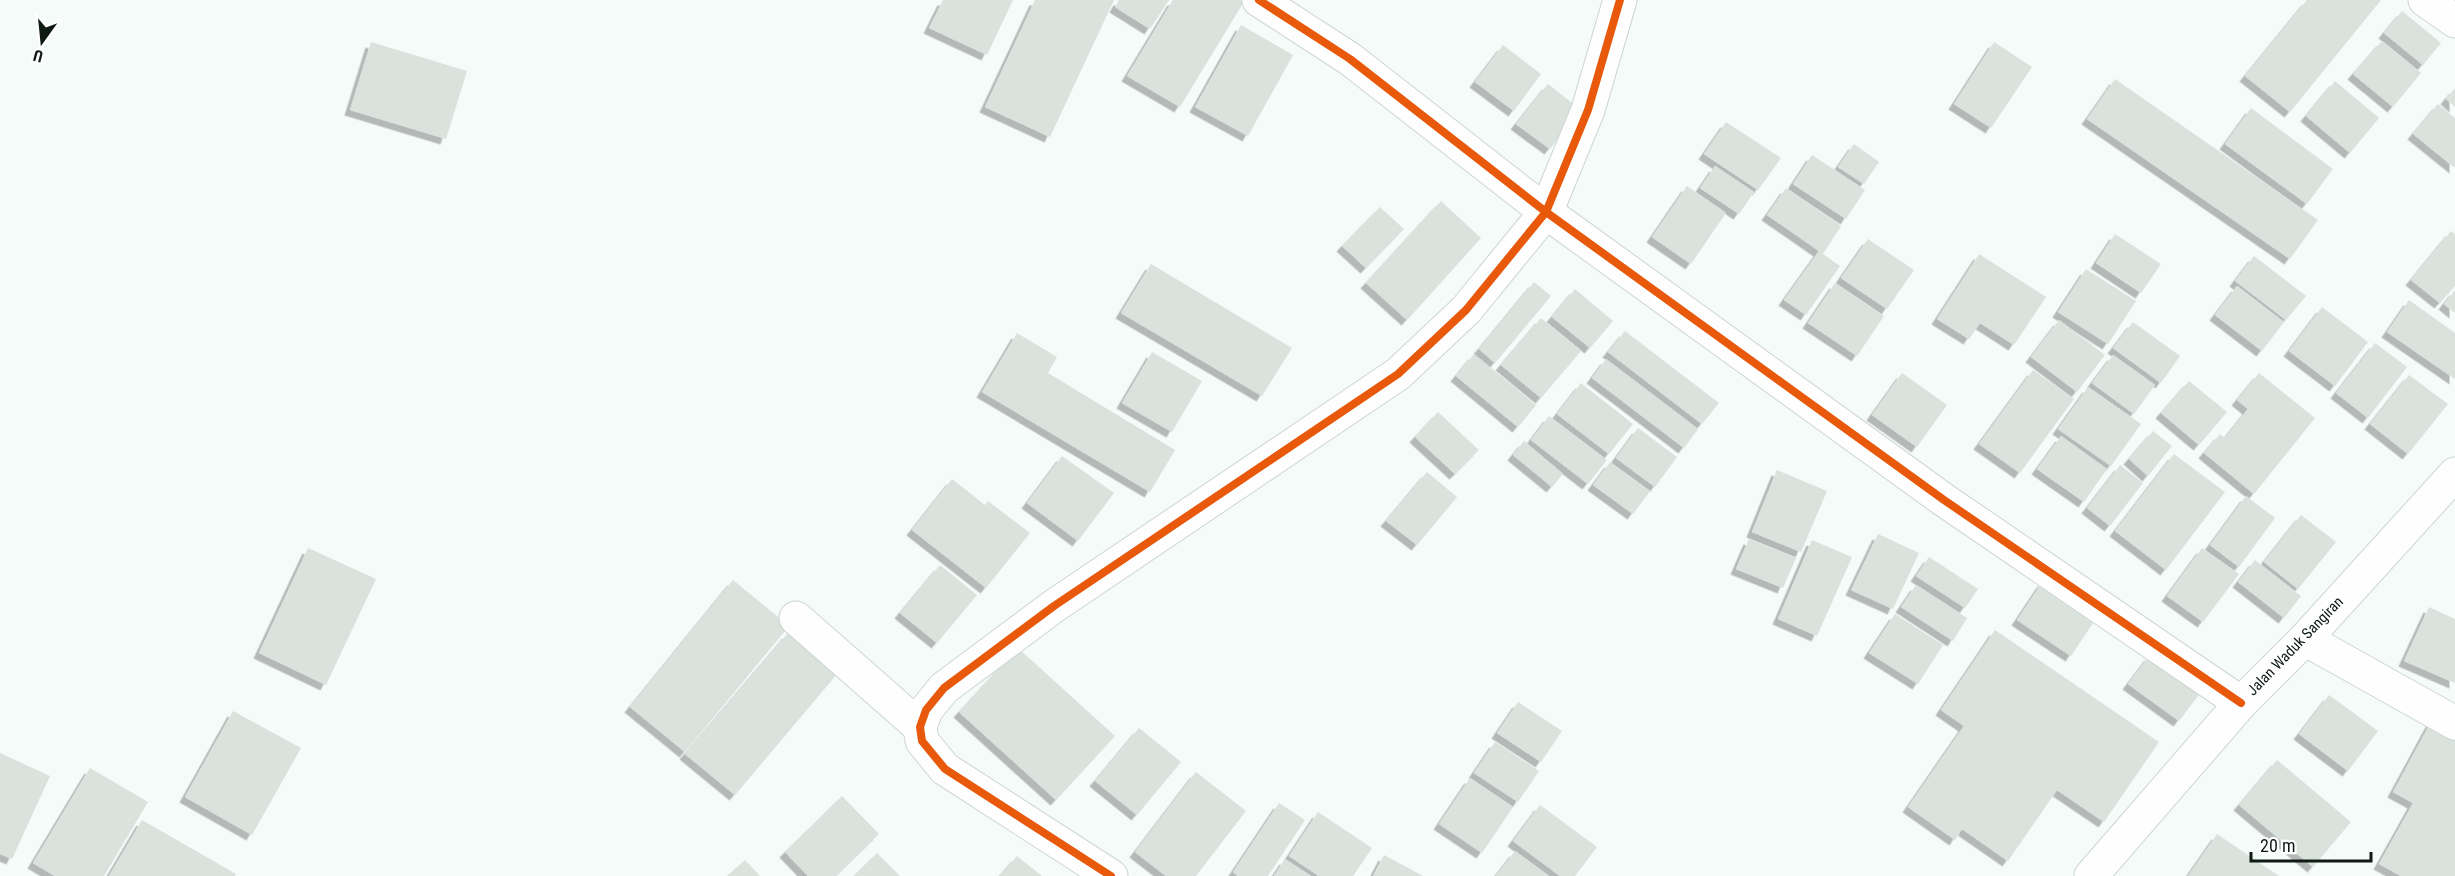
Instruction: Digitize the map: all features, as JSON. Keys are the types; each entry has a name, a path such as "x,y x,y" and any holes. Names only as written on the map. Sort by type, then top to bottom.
{"street":[{"path":"1259,0 1350,59 1546,212 1944,500 2241,703"},
{"path":"1111,876 945,769 922,741 920,727 926,710 944,688 1054,606 1398,374 1467,310 1546,212 1588,110 1620,0"},
{"path":"2425,0 2455,21"},
{"name":"Jalan Waduk Sangiran","path":"2091,876 2241,703 2305,639 2455,474"},
{"path":"796,618 920,727"},
{"path":"2305,639 2455,723"}],"building":[{"path":"943,0 1013,0 987,55 929,28"},
{"path":"1035,0 1114,0 1050,137 985,107"},
{"path":"1119,0 1169,0 1150,29 1115,7"},
{"path":"1173,0 1245,0 1180,107 1127,76"},
{"path":"2307,0 2381,0 2290,112 2245,76"},
{"path":"2402,11 2441,43 2423,65 2384,33"},
{"path":"1241,25 1293,55 1248,136 1195,107"},
{"path":"2382,41 2421,73 2393,107 2353,74"},
{"path":"371,42 467,71 446,139 350,110"},
{"path":"1994,42 2032,67 1991,128 1954,104"},
{"path":"1503,45 1541,74 1514,111 1475,82"},
{"path":"2115,79 2318,220 2290,259 2087,119"},
{"path":"2335,81 2379,118 2350,153 2306,116"},
{"path":"1548,84 1581,110 1550,149 1516,124"},
{"path":"2455,88 2455,107 2446,99"},
{"path":"2438,104 2455,118 2455,168 2413,134"},
{"path":"2251,108 2333,169 2307,204 2225,144"},
{"path":"1726,122 1781,158 1758,190 1704,154"},
{"path":"1854,144 1879,162 1864,184 1838,167"},
{"path":"1812,155 1865,190 1846,219 1793,184"},
{"path":"1715,166 1754,192 1739,214 1700,188"},
{"path":"1687,186 1726,213 1691,264 1652,237"},
{"path":"1786,188 1841,226 1823,254 1840,266 1806,315 1784,300 1819,251 1767,215"},
{"path":"1441,201 1481,238 1407,320 1366,283"},
{"path":"1380,207 1404,229 1366,268 1342,246"},
{"path":"2451,231 2455,234 2455,286 2440,303 2411,280"},
{"path":"2115,234 2161,264 2141,293 2096,263"},
{"path":"1868,239 1914,270 1887,309 1841,278"},
{"path":"1979,254 2046,297 2014,345 1980,323 1969,339 1937,319"},
{"path":"2254,256 2306,296 2286,320 2235,281"},
{"path":"1151,264 1292,348 1262,396 1121,313"},
{"path":"2086,269 2136,301 2108,344 2058,312"},
{"path":"1534,282 1551,296 1495,363 1479,349"},
{"path":"1835,283 1884,316 1857,356 1808,323"},
{"path":"2237,286 2284,322 2262,351 2215,315"},
{"path":"1575,289 1613,321 1590,348 1552,317"},
{"path":"2455,290 2455,313 2444,304"},
{"path":"2409,300 2455,333 2455,379 2387,332"},
{"path":"2322,307 2368,342 2335,386 2289,351"},
{"path":"1541,318 1581,351 1541,398 1501,365"},
{"path":"2059,320 2105,355 2077,392 2031,357"},
{"path":"2133,322 2180,356 2161,383 2113,348"},
{"path":"1625,331 1719,403 1702,424 1608,352"},
{"path":"1017,333 1057,357 1048,373 1175,450 1150,492 982,392"},
{"path":"2375,343 2407,367 2368,418 2336,393"},
{"path":"1152,352 1202,381 1172,432 1122,403"},
{"path":"1474,354 1536,405 1518,427 1456,376"},
{"path":"2113,355 2155,385 2134,414 2092,383"},
{"path":"1606,359 1698,429 1684,448 1592,378"},
{"path":"2033,370 2074,399 2020,473 1979,444"},
{"path":"1902,373 1947,405 1917,447 1872,415"},
{"path":"2259,373 2315,418 2254,494 2204,453 2220,434 2225,438 2248,409 2237,400"},
{"path":"2409,375 2448,404 2408,454 2370,424"},
{"path":"2189,381 2227,412 2199,445 2161,413"},
{"path":"1581,383 1633,424 1609,454 1557,414"},
{"path":"2088,387 2141,424 2111,466 2058,429"},
{"path":"1438,412 1479,450 1455,474 1415,437"},
{"path":"1549,416 1607,460 1588,484 1531,440"},
{"path":"1638,428 1677,457 1655,487 1616,458"},
{"path":"2153,431 2172,446 2148,476 2129,459"},
{"path":"2061,436 2107,469 2084,502 2037,469"},
{"path":"1524,441 1563,474 1552,487 1513,455"},
{"path":"2174,454 2225,492 2166,570 2115,531"},
{"path":"1062,456 1114,493 1078,541 1027,503"},
{"path":"1610,462 1650,491 1633,514 1593,485"},
{"path":"2120,465 2143,483 2110,526 2087,508"},
{"path":"1777,470 1827,491 1801,552 1752,532"},
{"path":"1427,472 1457,497 1417,545 1386,521"},
{"path":"952,479 985,505 988,501 1030,533 986,588 912,530"},
{"path":"2246,496 2275,518 2239,567 2210,545"},
{"path":"2301,515 2336,542 2298,589 2264,562"},
{"path":"1878,534 1919,553 1893,609 1851,590"},
{"path":"1749,539 1796,558 1783,588 1736,569"},
{"path":"1812,540 1852,557 1817,636 1778,619"},
{"path":"308,548 376,579 326,685 259,653"},
{"path":"2202,548 2239,574 2203,622 2167,596"},
{"path":"1929,557 1978,589 1965,608 1916,576"},
{"path":"2255,560 2301,596 2284,618 2238,582"},
{"path":"940,565 977,595 937,643 900,613"},
{"path":"733,580 789,626 685,752 630,707"},
{"path":"2043,581 2097,617 2071,656 2017,620"},
{"path":"1916,585 1967,618 1953,641 1901,607"},
{"path":"2429,607 2455,619 2455,683 2404,661"},
{"path":"1895,614 1943,645 1918,684 1869,653"},
{"path":"1995,630 2159,742 2104,822 2057,790 2008,861 1962,829 1955,840 1908,807 1964,726 1941,710"},
{"path":"788,633 837,674 735,795 685,754"},
{"path":"1018,648 1115,736 1056,800 959,712"},
{"path":"2150,655 2201,692 2179,721 2128,684"},
{"path":"2329,695 2378,731 2348,771 2299,734"},
{"path":"1518,702 1562,731 1541,762 1497,733"},
{"path":"233,711 301,748 252,835 185,797"},
{"path":"2432,720 2455,733 2455,876 2401,876 2379,864 2413,803 2393,792"},
{"path":"1139,728 1181,762 1137,815 1095,781"},
{"path":"1495,742 1539,771 1518,802 1474,773"},
{"path":"0,753 50,776 12,859 0,854"},
{"path":"2277,760 2351,822 2313,867 2239,805"},
{"path":"90,768 148,802 104,876 55,876 33,863"},
{"path":"1196,772 1246,811 1196,876 1166,876 1135,852"},
{"path":"1470,778 1513,807 1482,853 1439,824"},
{"path":"842,796 879,834 836,876 808,876 785,852"},
{"path":"1279,803 1305,820 1268,876 1238,876 1233,872"},
{"path":"1540,805 1597,847 1575,876 1560,876 1513,841"},
{"path":"1318,812 1372,848 1353,876 1319,876 1289,856"},
{"path":"142,820 236,874 235,876 109,876"},
{"path":"2217,834 2279,876 2188,876"},
{"path":"1515,851 1549,876 1496,876"},
{"path":"877,853 900,876 854,876"},
{"path":"1384,855 1423,876 1373,876"},
{"path":"1017,856 1042,876 1000,876"},
{"path":"1285,859 1311,876 1274,876"},
{"path":"745,860 760,876 727,876"}],"cycle path":[{"path":"1259,0 1350,59 1546,212 1944,500 2241,703"},
{"path":"1111,876 945,769 922,741 920,727 926,710 944,688 1054,606 1398,374 1466,310 1546,212 1588,110 1620,0"}]}
